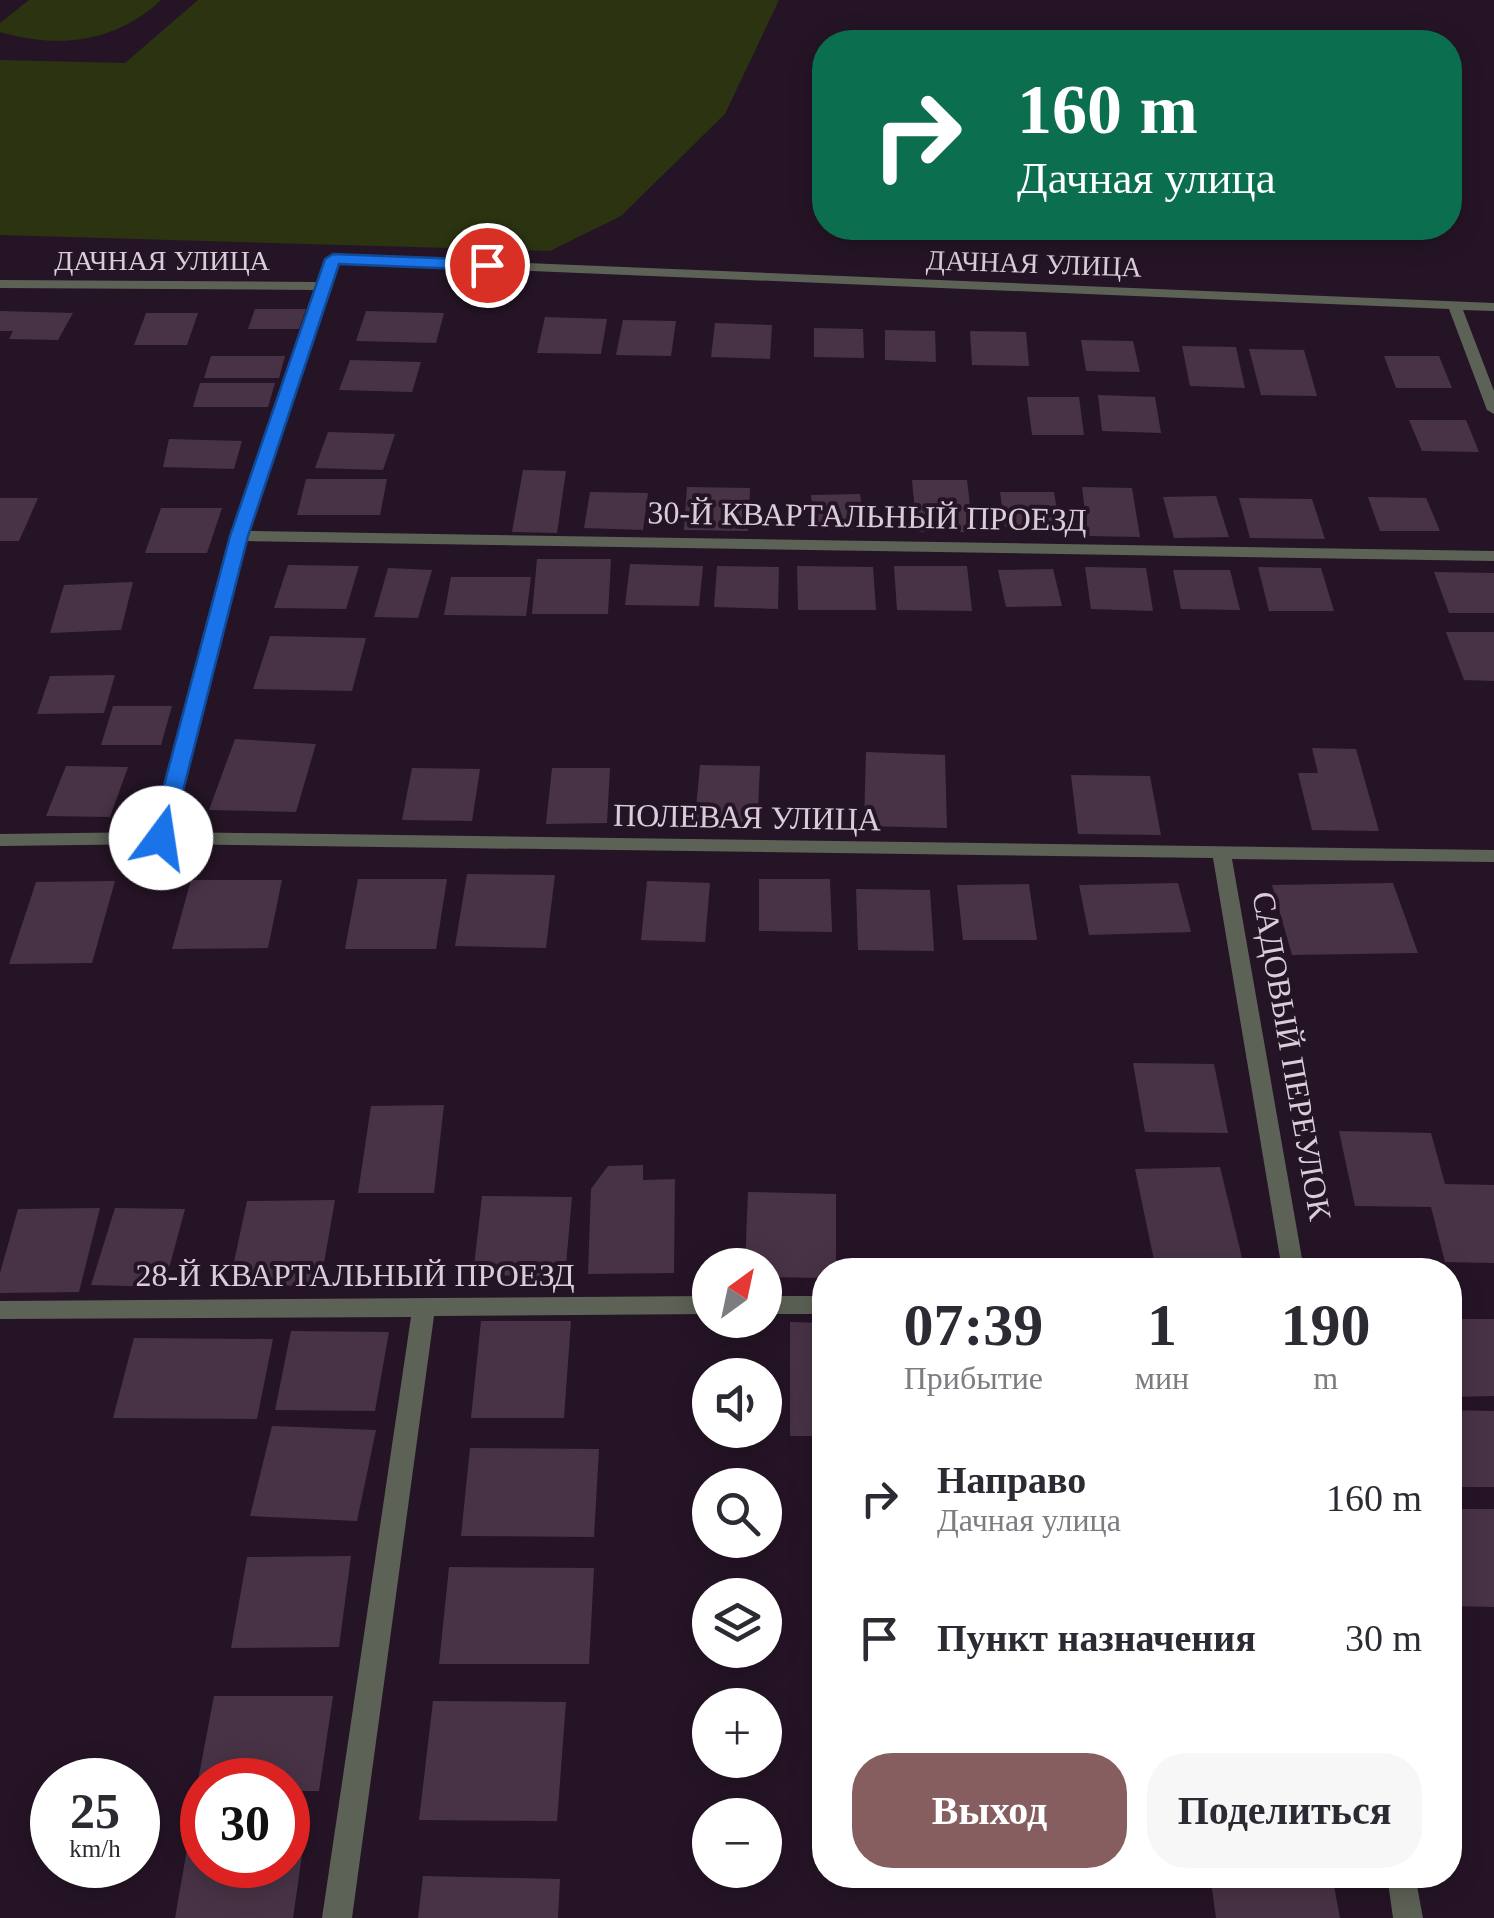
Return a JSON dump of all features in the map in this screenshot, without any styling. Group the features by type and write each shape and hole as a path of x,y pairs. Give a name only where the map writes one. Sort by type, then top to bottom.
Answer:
{"street":[{"name":"ДАЧНАЯ УЛИЦА","path":"0,284 323,286 333,259 1494,307"},
{"path":"161,838 239,536 323,286"},
{"path":"1454,305 1494,410"},
{"name":"30-Й КВАРТАЛЬНЫЙ ПРОЕЗД","path":"239,536 1494,556"},
{"name":"ПОЛЕВАЯ УЛИЦА","path":"0,840 161,838 1494,856"},
{"name":"САДОВЫЙ ПЕРЕУЛОК","path":"1222,854 1291,1258"},
{"name":"28-Й КВАРТАЛЬНЫЙ ПРОЕЗД","path":"0,1310 692,1305"},
{"path":"782,1305 812,1305"},
{"path":"337,1918 424,1306"},
{"path":"1403,1888 1408,1918"}],"green space":[{"path":"29,0 161,0 125,26 85,38 43,40 0,32 0,23"},
{"path":"198,0 779,0 725,114 621,216 550,251 0,235 0,60 125,63"}],"building":[{"path":"255,309 306,309 299,329 248,329"},
{"path":"0,311 73,313 58,340 9,339 13,331 0,331"},
{"path":"366,311 444,313 436,343 356,341"},
{"path":"146,313 198,313 187,345 134,345"},
{"path":"545,317 607,319 601,354 537,353"},
{"path":"623,320 676,321 671,356 616,355"},
{"path":"715,323 772,325 770,359 711,357"},
{"path":"814,328 863,329 864,358 814,357"},
{"path":"885,330 935,331 936,362 885,360"},
{"path":"970,331 1026,332 1029,366 972,365"},
{"path":"1081,340 1133,341 1140,372 1086,371"},
{"path":"1182,346 1236,347 1245,388 1190,386"},
{"path":"1249,349 1304,350 1317,396 1261,395"},
{"path":"211,356 285,356 279,378 204,378"},
{"path":"1384,356 1439,356 1452,388 1396,388"},
{"path":"350,360 421,362 412,392 339,390"},
{"path":"200,383 275,383 268,407 193,407"},
{"path":"1098,395 1155,397 1161,433 1102,431"},
{"path":"1027,397 1079,397 1084,435 1032,435"},
{"path":"1409,420 1466,420 1479,452 1422,451"},
{"path":"328,432 395,434 383,470 315,468"},
{"path":"169,439 242,441 234,469 163,467"},
{"path":"523,470 566,471 557,533 512,532"},
{"path":"306,479 387,479 380,515 297,515"},
{"path":"912,480 967,480 973,532 917,532"},
{"path":"687,487 750,488 748,531 684,530"},
{"path":"1082,487 1132,488 1140,537 1088,536"},
{"path":"590,492 648,493 643,530 584,528"},
{"path":"1000,492 1054,492 1060,528 1005,527"},
{"path":"860,494 865,529 815,530 811,495"},
{"path":"1216,496 1229,537 1174,538 1163,497"},
{"path":"1368,497 1426,498 1440,531 1380,531"},
{"path":"0,498 38,498 19,541 0,541"},
{"path":"1239,498 1312,499 1325,539 1250,538"},
{"path":"161,508 222,508 207,553 145,553"},
{"path":"537,559 611,559 608,614 532,614"},
{"path":"630,564 703,566 699,606 625,605"},
{"path":"288,565 359,566 346,609 274,608"},
{"path":"717,566 779,567 778,609 714,607"},
{"path":"797,566 873,567 876,610 798,610"},
{"path":"894,566 967,566 972,611 897,610"},
{"path":"1085,567 1146,568 1153,611 1091,609"},
{"path":"1258,567 1321,568 1334,611 1269,611"},
{"path":"388,568 432,570 418,618 374,617"},
{"path":"1053,569 1062,606 1006,607 998,570"},
{"path":"1173,570 1230,570 1240,610 1181,609"},
{"path":"1434,572 1494,573 1494,613 1449,613"},
{"path":"451,577 531,577 526,616 444,615"},
{"path":"133,582 121,630 50,633 64,585"},
{"path":"1446,632 1494,632 1494,681 1464,680"},
{"path":"270,636 366,638 352,691 253,689"},
{"path":"115,675 104,713 37,714 50,676"},
{"path":"113,706 172,706 161,745 101,745"},
{"path":"235,739 316,744 296,812 209,810"},
{"path":"1312,748 1356,749 1379,831 1312,830 1298,773 1318,773"},
{"path":"866,752 945,755 947,828 864,826"},
{"path":"700,765 760,766 757,831 694,829"},
{"path":"66,766 128,767 110,817 46,816"},
{"path":"412,768 480,769 472,821 402,820"},
{"path":"552,768 610,768 607,823 546,824"},
{"path":"1071,775 1150,776 1161,835 1078,834"},
{"path":"467,874 555,875 546,948 455,946"},
{"path":"358,879 447,879 436,949 345,949"},
{"path":"759,879 830,879 832,932 759,931"},
{"path":"191,880 282,880 268,948 172,949"},
{"path":"115,881 92,963 9,964 36,882"},
{"path":"647,881 710,883 705,942 641,940"},
{"path":"1178,883 1191,932 1089,935 1079,885"},
{"path":"1393,883 1418,953 1292,955 1272,885"},
{"path":"1029,884 1037,940 963,940 957,885"},
{"path":"856,889 930,890 934,951 858,950"},
{"path":"1133,1063 1214,1064 1228,1133 1145,1132"},
{"path":"444,1105 434,1193 358,1193 371,1106"},
{"path":"1339,1131 1431,1133 1445,1184 1494,1185 1494,1263 1444,1258 1431,1207 1355,1206"},
{"path":"643,1165 643,1180 675,1179 674,1273 588,1274 591,1189 608,1166"},
{"path":"1220,1167 1242,1258 1154,1258 1135,1169"},
{"path":"748,1192 836,1194 836,1258 812,1258 812,1278 782,1277 782,1248 746,1248"},
{"path":"482,1196 572,1197 565,1276 473,1275"},
{"path":"335,1200 320,1286 229,1285 247,1201"},
{"path":"100,1208 79,1292 0,1293 0,1273 18,1209"},
{"path":"115,1208 185,1209 164,1287 91,1285"},
{"path":"1462,1319 1494,1319 1494,1396 1462,1397"},
{"path":"481,1321 571,1321 564,1418 471,1418"},
{"path":"790,1322 812,1323 812,1436 790,1436"},
{"path":"291,1331 389,1332 375,1411 275,1410"},
{"path":"134,1338 273,1339 257,1419 113,1418"},
{"path":"1462,1410 1494,1411 1494,1487 1462,1487"},
{"path":"272,1426 376,1430 357,1521 250,1516"},
{"path":"470,1448 599,1449 594,1537 461,1536"},
{"path":"1462,1509 1494,1509 1494,1607 1462,1606"},
{"path":"351,1556 339,1647 231,1648 247,1557"},
{"path":"449,1567 594,1568 589,1664 439,1664"},
{"path":"214,1696 333,1696 319,1791 310,1791 310,1758 202,1758"},
{"path":"433,1701 566,1702 557,1821 419,1820"},
{"path":"423,1876 560,1879 558,1918 418,1918"},
{"path":"180,1888 297,1888 293,1918 175,1918"},
{"path":"1212,1888 1334,1888 1340,1918 1216,1918"}],"route":[{"path":"161,838 239,536 333,259 487,265"}]}
